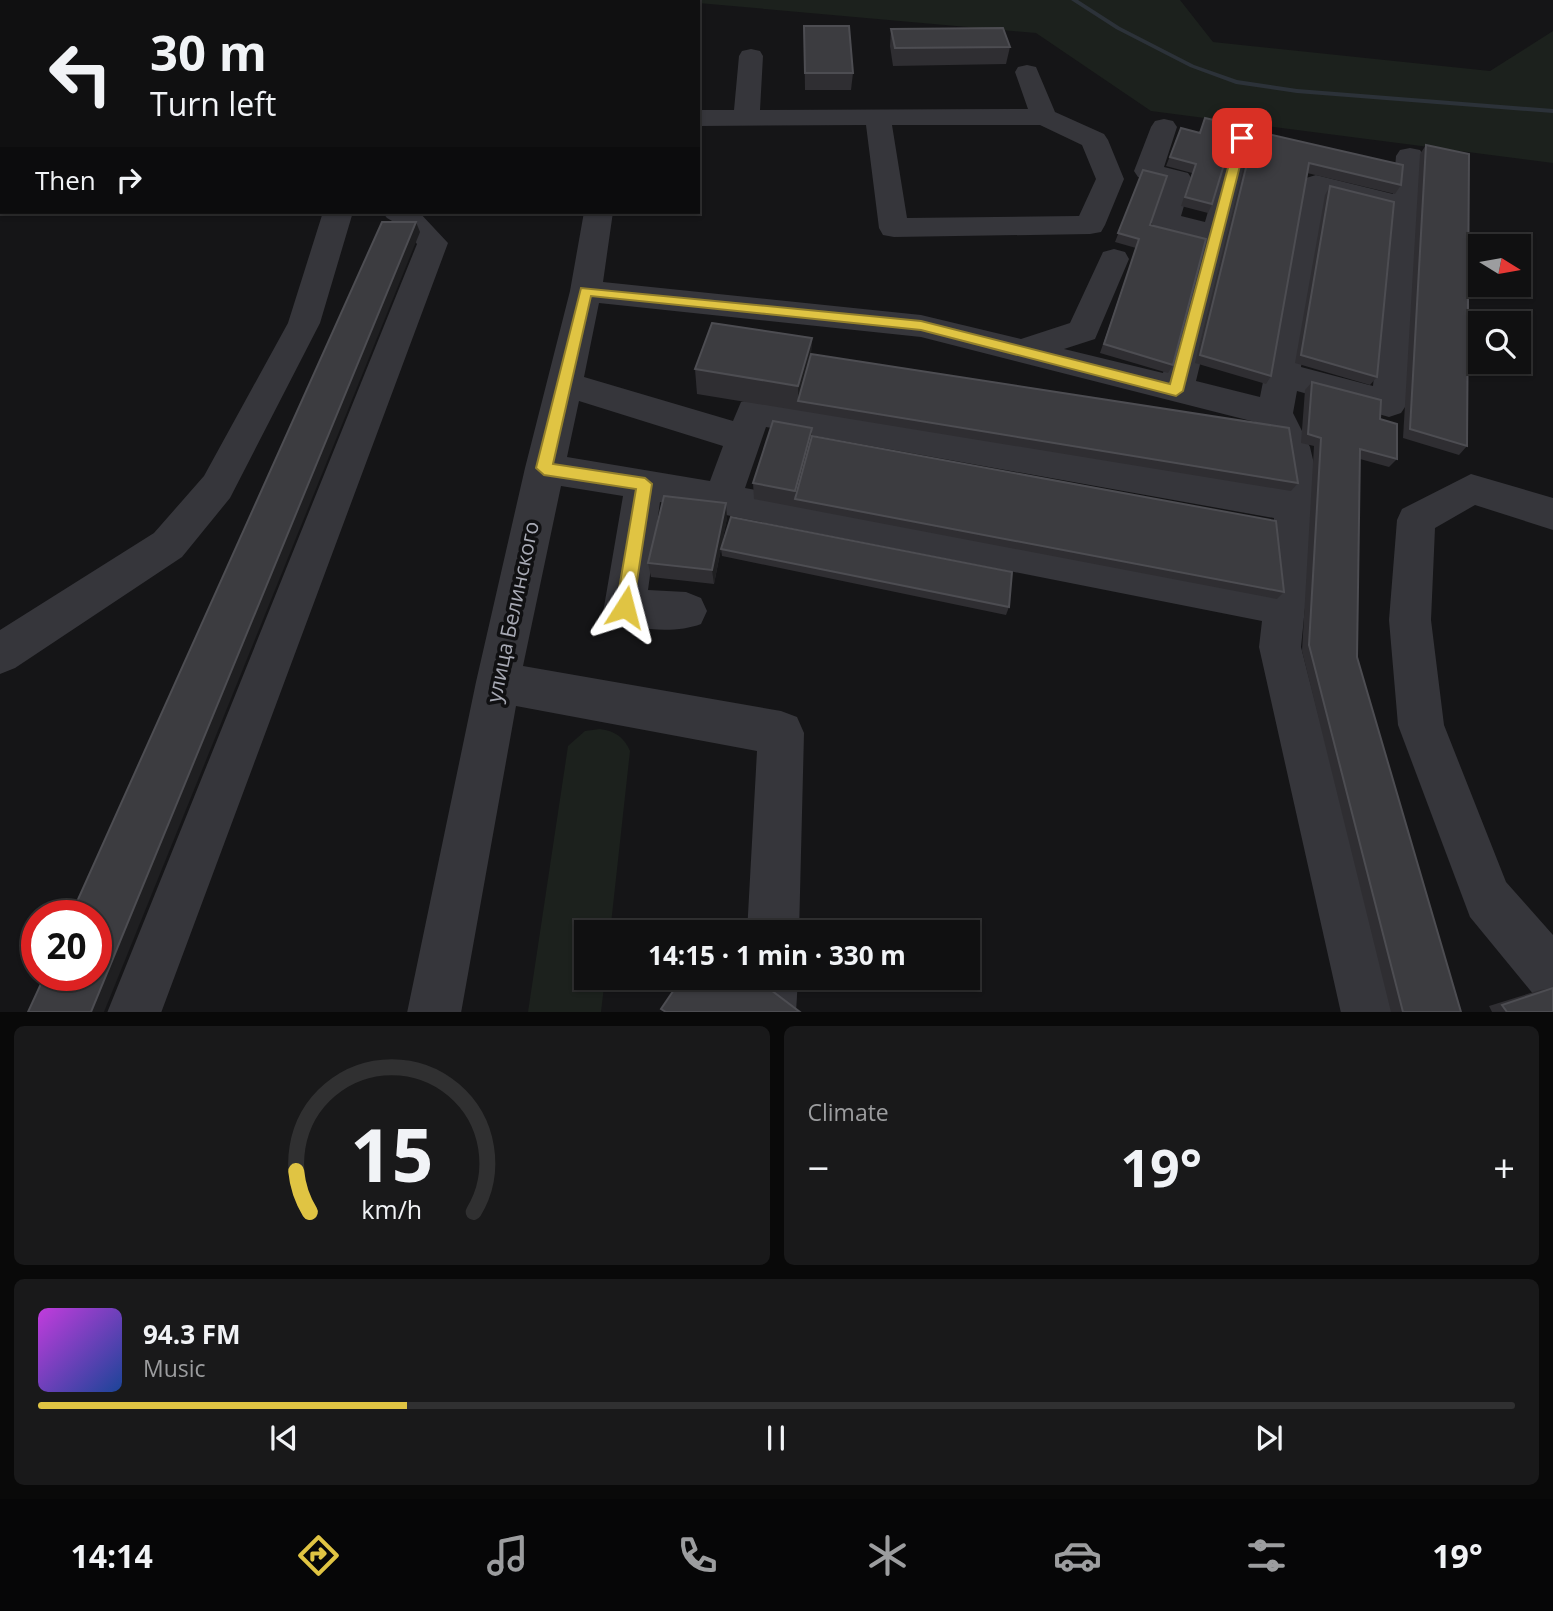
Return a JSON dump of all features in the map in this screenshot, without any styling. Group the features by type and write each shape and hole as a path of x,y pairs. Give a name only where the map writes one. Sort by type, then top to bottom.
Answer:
{"street":[{"path":"746,118 751,56"},
{"path":"1027,72 1044,117"},
{"path":"700,118 1044,117 1094,139 1110,179 1090,225 894,228 878,118"},
{"path":"1164,127 1149,171 1178,179 1165,221 1217,235"},
{"path":"1176,391 1242,138"},
{"path":"1282,374 1389,404 1410,156"},
{"path":"1368,1012 1280,648 1295,506 1301,487 1293,442 1275,414 1315,184 1406,206"},
{"path":"0,654 168,545 217,487 304,323 337,214"},
{"path":"134,1012 433,243 414,221 401,214"},
{"name":"улица Белинского","path":"433,1012 498,682 544,468 586,291 597,214"},
{"path":"1021,352 1083,331 1114,260"},
{"path":"586,291 921,326 1275,414"},
{"path":"564,384 744,438"},
{"path":"722,499 754,411 1295,506"},
{"path":"544,468 645,484 1285,607"},
{"path":"645,484 625,607 686,611"},
{"path":"1553,514 1471,489 1416,520 1410,620 1421,724 1488,899 1553,975"},
{"path":"498,682 781,733 773,920"},
{"path":"769,1012 770,990"}],"shaded area":[{"path":"700,0 1180,0 1213,42 1490,71 1553,31 1553,163 1151,111 1036,33 700,3"},
{"path":"585,731 610,731 625,742 630,751 611,920 574,920 574,990 604,990 601,1012 528,1012 568,746"}],"building":[{"path":"804,26 849,26 853,73 805,73"},
{"path":"1003,28 1010,47 895,48 891,29"},
{"path":"1205,118 1236,125 1212,204 1185,197 1196,164 1170,157 1181,128 1200,133"},
{"path":"1255,131 1403,165 1401,185 1309,163 1271,376 1200,355"},
{"path":"1426,145 1469,154 1467,446 1410,429"},
{"path":"1143,170 1167,176 1150,225 1206,239 1173,365 1104,344 1139,239 1118,233"},
{"path":"1330,186 1394,202 1377,377 1301,355"},
{"path":"382,222 416,222 112,961 112,900 78,900"},
{"path":"712,323 812,338 798,386 695,369"},
{"path":"811,354 1289,428 1298,483 798,401"},
{"path":"1312,382 1381,400 1380,419 1397,424 1397,459 1360,449 1357,657 1461,1012 1403,1012 1309,645 1321,438 1308,434"},
{"path":"773,421 812,428 795,491 753,483"},
{"path":"812,436 1276,521 1284,592 795,499"},
{"path":"664,496 726,503 712,570 648,563"},
{"path":"731,517 1012,572 1009,607 721,549"},
{"path":"1553,988 1553,1012 1507,1012 1502,1005"},
{"path":"674,990 771,990 800,1012 666,1012 661,1009"},
{"path":"38,991 100,991 91,1012 28,1012"}],"waterway":[{"path":"1074,0 1118,28 1192,66 1236,82 1297,91 1553,111"}],"route":[{"path":"625,607 645,484 544,468 586,291 921,326 1176,391 1242,138"}]}
